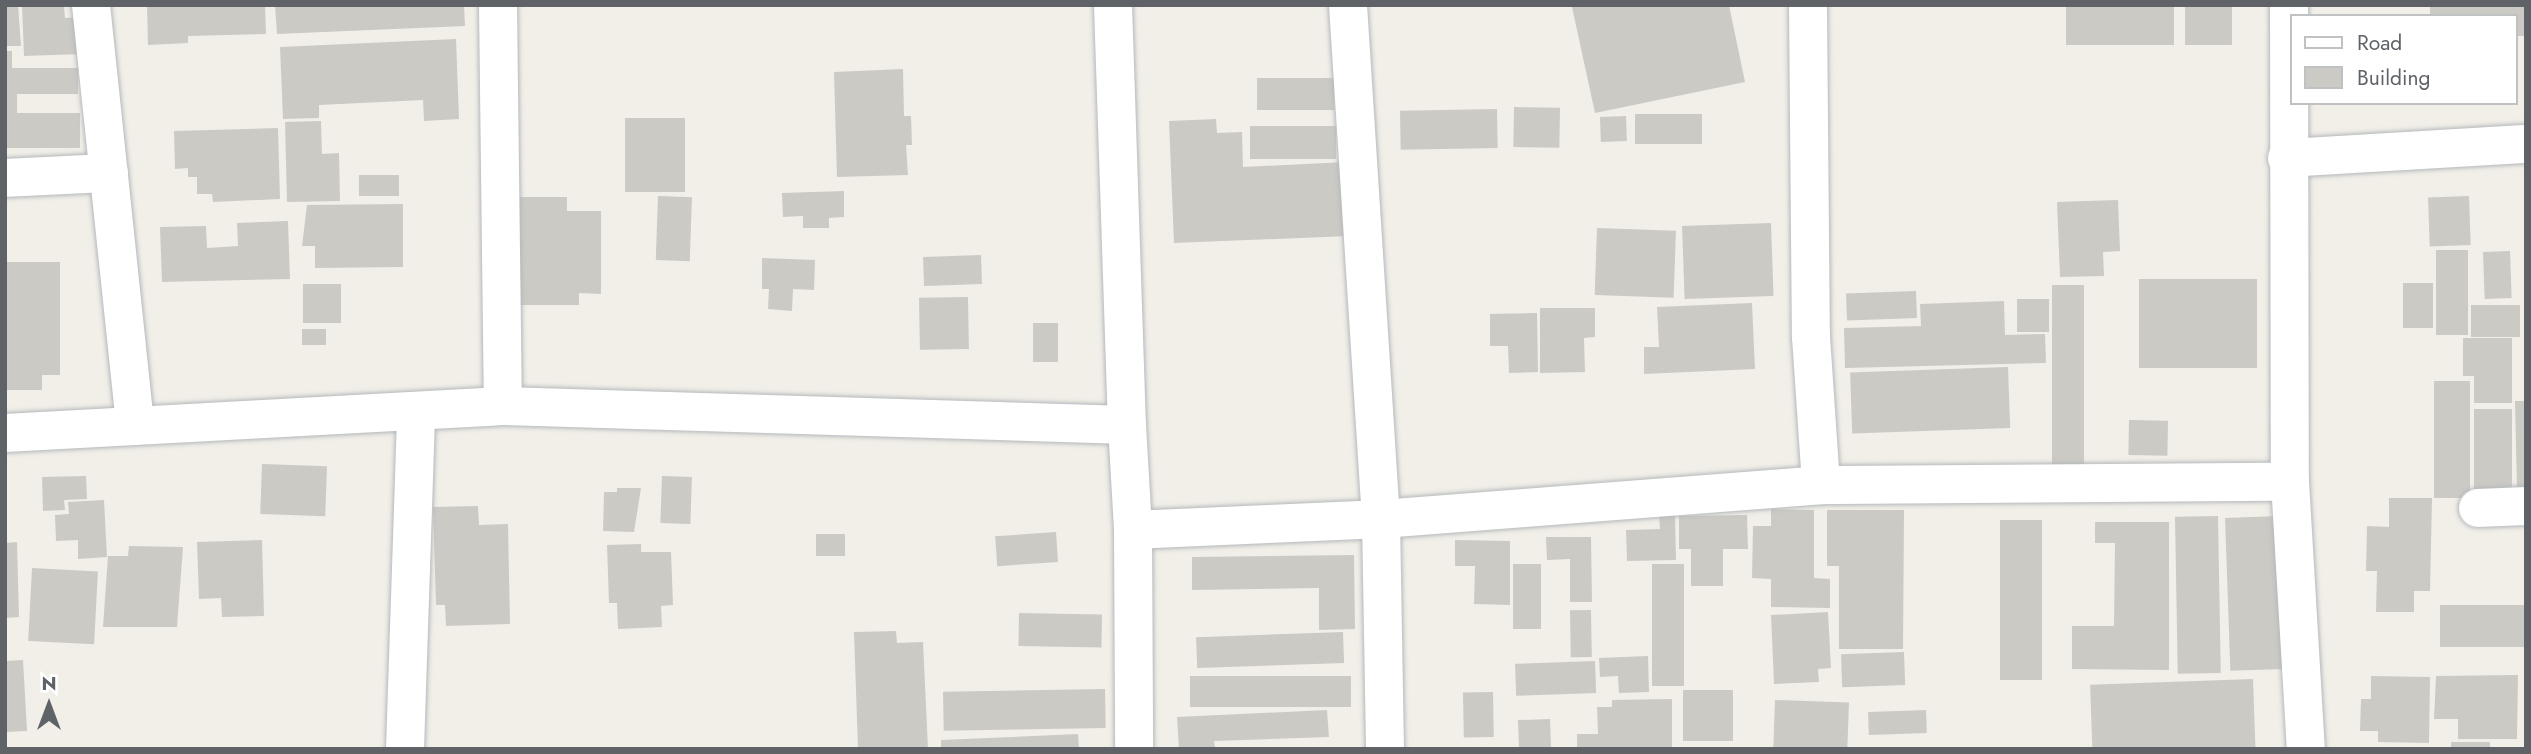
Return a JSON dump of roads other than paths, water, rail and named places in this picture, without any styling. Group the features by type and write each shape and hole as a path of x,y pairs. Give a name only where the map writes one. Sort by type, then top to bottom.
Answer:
{"street":[{"path":"91,5 135,423"},
{"path":"498,5 503,405"},
{"path":"1113,5 1133,530 1134,749"},
{"path":"1349,5 1381,519 1385,749"},
{"path":"1808,5 1811,337 1821,485"},
{"path":"2289,5 2287,158 2290,482 2306,749"},
{"path":"2287,158 2526,144"},
{"path":"5,178 109,173"},
{"path":"5,433 135,423 503,405 1127,425"},
{"path":"405,749 416,411"},
{"path":"1133,530 1381,519 1821,485 2290,482"},
{"path":"2477,508 2526,506"}]}
